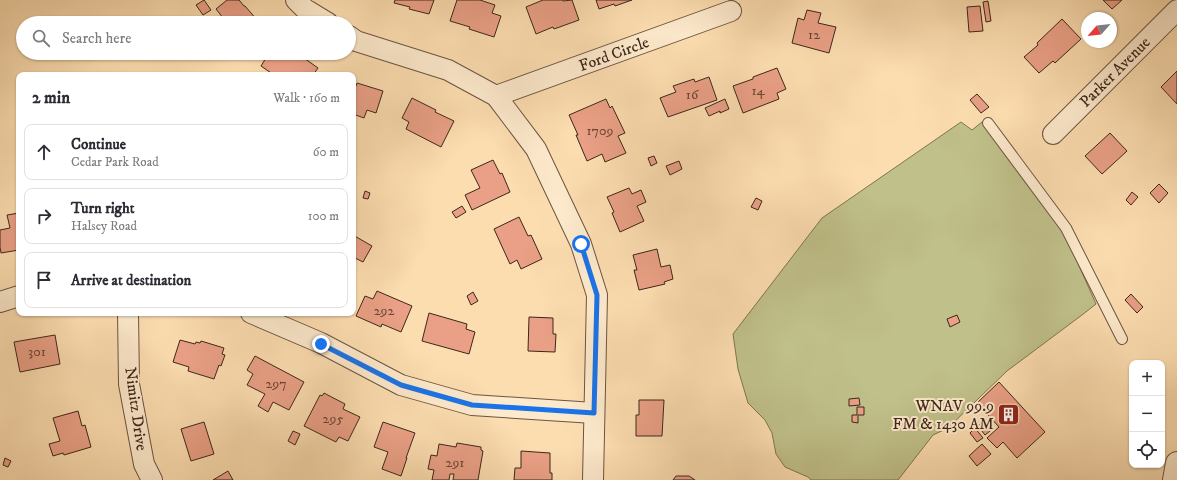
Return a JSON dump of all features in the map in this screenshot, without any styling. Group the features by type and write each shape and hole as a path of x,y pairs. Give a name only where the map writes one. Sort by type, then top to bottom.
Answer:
{"street":[{"path":"296,0 305,9 316,16"},
{"name":"Parker Avenue","path":"1053,134 1177,10"},
{"name":"Ford Circle","path":"496,96 731,11"},
{"path":"356,41 448,70 496,96 536,149 581,244 597,295 593,480"},
{"path":"0,302 16,297"},
{"name":"Nimitz Drive","path":"128,316 129,384 144,464 152,480"},
{"path":"258,316 321,344 401,385 472,405 594,413"},
{"path":"1174,480 1177,463"}],"lane":[{"path":"988,123 1066,228 1122,339"}],"green space":[{"path":"961,122 972,130 982,122 1064,232 1096,304 1007,371 948,428 933,435 898,480 811,480 808,477 785,467 776,454 772,433 765,420 748,403 738,369 733,334 822,218"}],"building":[{"path":"204,0 211,10 203,15 196,5"},
{"path":"227,0 239,0 254,16 222,16 216,9"},
{"path":"395,0 434,0 429,14 409,9 410,7 394,3"},
{"path":"457,0 480,0 495,5 492,13 501,16 494,37 450,21"},
{"path":"543,0 572,0 579,20 554,29 553,27 536,34 526,7"},
{"path":"596,0 632,0 615,6 614,4 599,9"},
{"path":"1103,0 1122,0 1112,9"},
{"path":"988,1 991,21 986,22 983,2"},
{"path":"980,6 983,31 969,32 967,7"},
{"path":"807,10 821,13 818,23 836,27 829,53 792,43 798,18 804,20"},
{"path":"1062,19 1081,39 1055,63 1053,61 1039,73 1024,57 1038,45 1037,43"},
{"path":"265,60 307,60 318,68 315,72 270,72 261,66"},
{"path":"777,68 786,89 777,93 779,99 743,113 733,86"},
{"path":"1177,71 1177,104 1161,87"},
{"path":"709,77 717,100 668,117 660,98 676,92 673,86 694,79 695,82"},
{"path":"357,83 383,91 376,113 367,110 364,118 356,115"},
{"path":"977,94 989,107 981,113 970,100"},
{"path":"412,98 436,110 435,112 454,121 441,147 406,129 409,122 402,118"},
{"path":"606,99 610,108 612,106 625,133 618,136 626,153 605,162 602,154 587,161 569,115"},
{"path":"725,99 729,109 709,116 705,108"},
{"path":"1110,133 1127,151 1102,174 1085,156"},
{"path":"654,156 657,163 651,166 648,158"},
{"path":"493,160 500,174 502,173 510,192 472,210 465,195 480,188 471,170"},
{"path":"679,161 682,169 670,175 666,166"},
{"path":"1159,184 1168,193 1159,203 1150,193"},
{"path":"629,188 632,194 641,190 646,202 637,206 644,221 620,232 612,213 614,212 607,197"},
{"path":"365,191 370,193 368,199 363,198"},
{"path":"1132,192 1138,197 1131,205 1126,200"},
{"path":"756,198 762,201 758,210 751,207"},
{"path":"462,206 466,212 456,218 452,212"},
{"path":"16,214 16,250 1,253 0,230 10,228 7,215"},
{"path":"519,217 528,236 531,235 542,259 521,269 517,260 510,264 494,229"},
{"path":"356,237 372,246 363,262 356,258"},
{"path":"657,249 661,267 670,265 673,279 664,282 665,284 639,290 634,270 637,270 633,255"},
{"path":"377,291 412,306 401,332 382,324 381,327 356,316 365,296 373,299"},
{"path":"473,292 478,301 471,305 467,296"},
{"path":"1131,294 1143,307 1137,313 1125,300"},
{"path":"429,313 467,324 466,329 475,332 469,354 422,341"},
{"path":"957,315 960,322 950,327 947,319"},
{"path":"529,317 553,318 553,334 556,334 555,352 528,351"},
{"path":"55,335 60,364 20,372 14,342"},
{"path":"180,340 195,344 196,342 200,343 201,341 224,348 222,354 225,355 221,366 219,365 214,379 188,371 189,367 173,362"},
{"path":"255,356 304,382 289,410 273,402 268,412 258,406 265,394 247,385 253,374 247,370"},
{"name":"WNAV 99.9 FM & 1430 AM","path":"999,382 1045,432 1017,458 1003,442 997,448 987,438 999,427 977,403"},
{"path":"324,393 345,404 343,409 360,417 348,441 339,437 336,442 304,426 320,395 322,396"},
{"path":"859,398 860,405 849,406 849,399"},
{"path":"639,400 664,400 662,436 636,436 636,415 639,415"},
{"path":"857,407 864,407 864,415 858,415 858,423 852,422 852,415 857,415"},
{"path":"78,411 82,426 85,425 91,447 64,455 63,453 53,456 49,444 60,441 53,418"},
{"path":"204,422 214,454 191,461 181,429"},
{"path":"383,422 415,433 401,476 382,469 388,452 374,447"},
{"path":"983,422 990,431 985,435 978,426"},
{"path":"975,428 983,438 977,442 970,433"},
{"path":"293,431 300,434 295,445 288,441"},
{"path":"457,443 481,447 481,450 483,451 478,480 453,480 454,474 450,474 449,480 432,480 434,470 428,469 431,455 437,456 439,444 456,447"},
{"path":"982,444 991,454 977,466 969,456"},
{"path":"521,451 550,453 550,473 552,473 552,480 514,480 515,468 521,468"},
{"path":"5,458 11,461 8,467 3,465"},
{"path":"228,471 233,480 213,480"},
{"path":"676,476 689,476 695,480 673,480"}],"place":[{"name":"WNAV 99.9 FM & 1430 AM","path":"1009,415"}],"route":[{"path":"321,344 401,385 472,405 594,413 597,295 581,244"}]}
